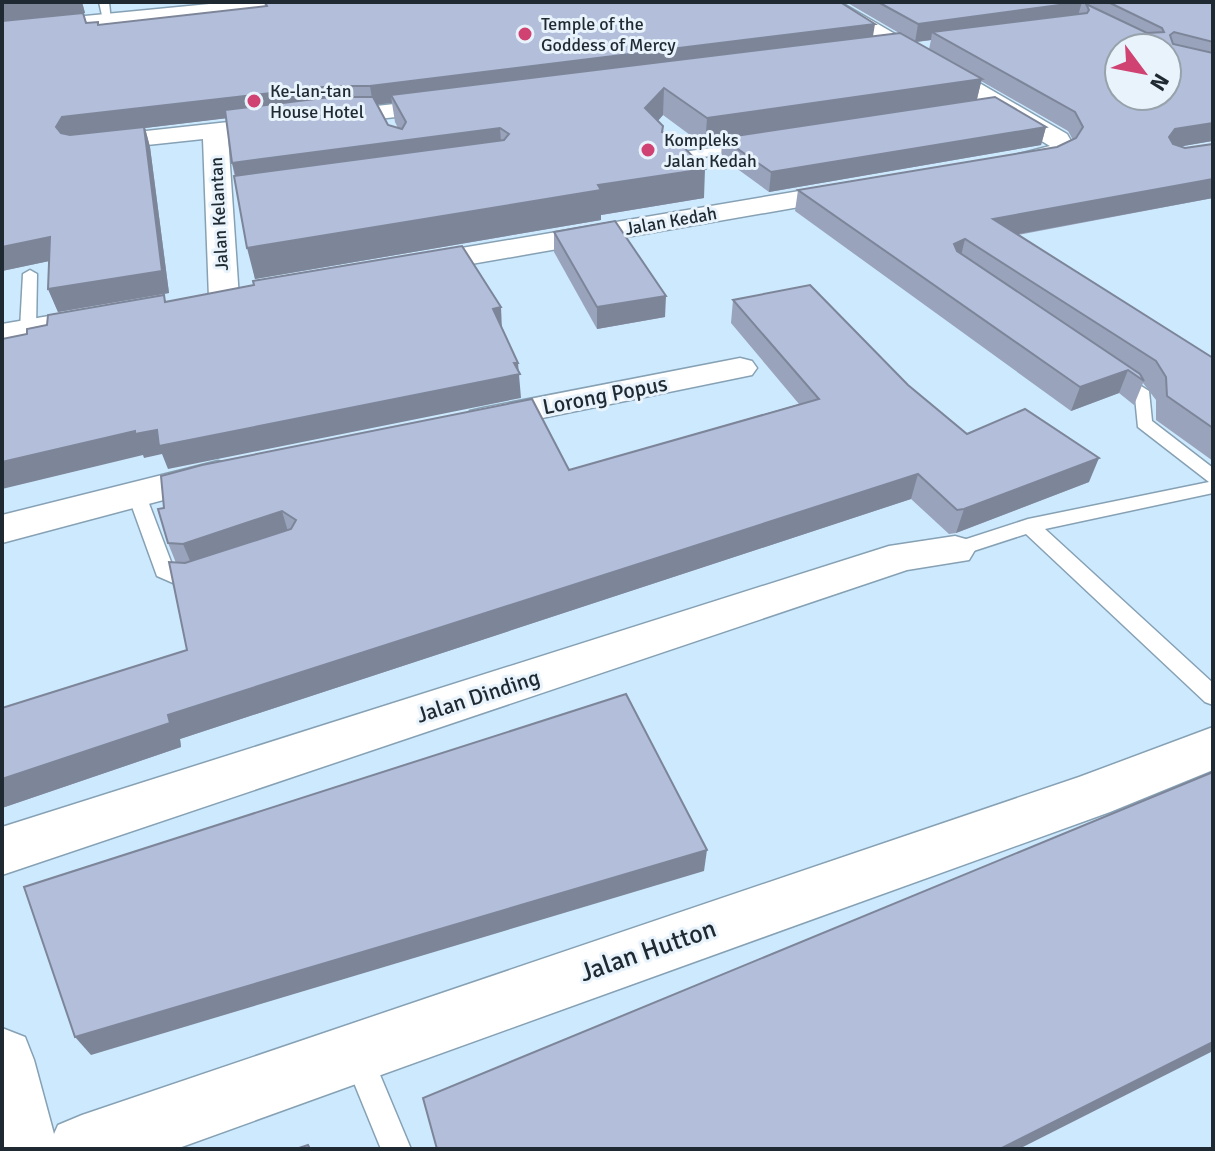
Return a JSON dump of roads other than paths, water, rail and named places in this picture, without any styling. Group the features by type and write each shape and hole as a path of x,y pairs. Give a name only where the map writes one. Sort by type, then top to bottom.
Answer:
{"street":[{"path":"2,30 106,11 294,2"},
{"path":"827,2 907,47 996,109 1058,139 1062,146 1060,151 1050,156 987,167"},
{"path":"869,52 907,47"},
{"name":"Jalan Kelantan","path":"78,145 336,115 385,120 473,102"},
{"name":"Jalan Kelantan","path":"215,129 227,201 224,298"},
{"name":"Jalan Kedah","path":"381,271 878,186"},
{"path":"194,303 255,292"},
{"path":"15,332 119,315"},
{"name":"Lorong Popus","path":"443,427 740,368"},
{"path":"2,529 255,465"},
{"name":"Jalan Dinding","path":"2,851 904,556 955,550"},
{"name":"Jalan Hutton","path":"82,1149 1091,796 1213,748"},
{"path":"2,1060 24,1149"}],"lane":[{"path":"669,158 760,144"},
{"path":"15,332 30,274"},
{"path":"1099,364 1143,395 1143,418 1149,428 1213,477"},
{"path":"955,550 1028,525 1126,502 1213,487"},
{"path":"136,493 164,571 171,577 194,578 221,568"},
{"path":"1028,525 1213,696"},
{"path":"356,1053 396,1149"}],"place":[{"name":"Temple of the Goddess of Mercy","path":"525,34"},
{"name":"Ke-lan-tan House Hotel","path":"254,101"},
{"name":"Kompleks Jalan Kedah","path":"648,150"}]}
